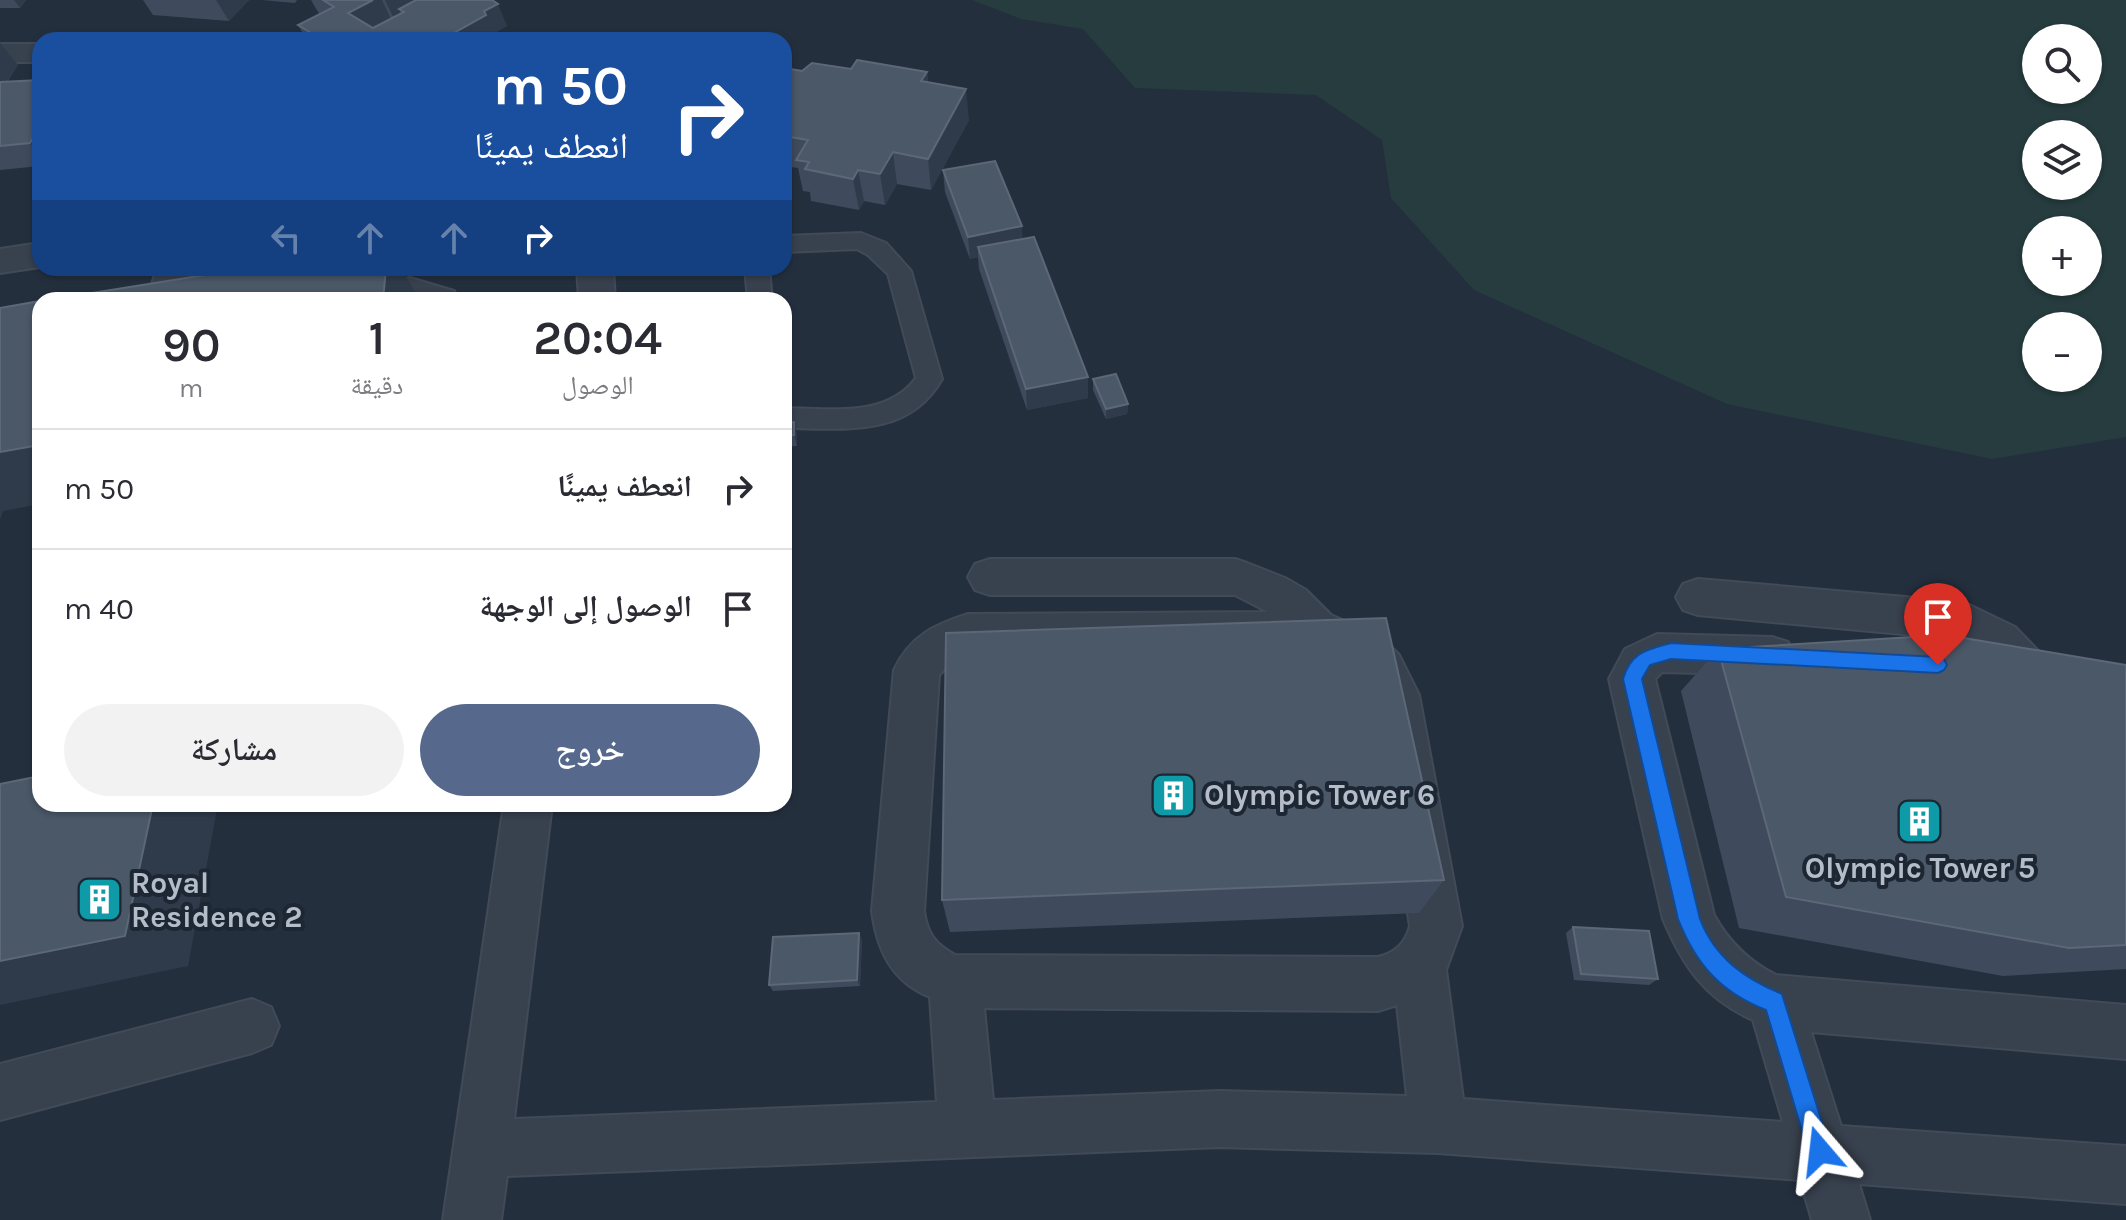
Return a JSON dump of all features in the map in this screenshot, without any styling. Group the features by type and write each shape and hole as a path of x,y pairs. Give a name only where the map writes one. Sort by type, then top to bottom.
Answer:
{"street":[{"path":"0,53 32,53"},
{"path":"0,261 32,256"},
{"path":"990,577 1235,577 1254,582 1291,602 1317,630"},
{"path":"1698,597 1963,621 2046,670 1965,666"},
{"path":"1317,630 1344,637 1368,651 1387,671 1396,695 1436,926 1431,947 1419,966 1401,978 1378,984 955,981 932,973 912,956 900,934 898,911 917,670 928,653 946,639 968,633 1317,630"},
{"path":"1810,658 1657,653 1644,658 1636,667 1632,679 1685,904 1697,940 1711,962 1752,993 1775,1002 2126,1032"},
{"path":"472,1220 527,812"},
{"path":"1419,966 1438,1125"},
{"path":"955,981 967,1128"},
{"path":"1775,1002 1841,1220"},
{"path":"0,1092 252,1026"},
{"path":"482,1149 1220,1119 1438,1125 2126,1175"}],"lane":[{"path":"792,244 861,241 890,259 899,271 929,379 921,393 908,405 889,413 792,418"}],"green space":[{"path":"972,0 2126,0 2126,437 1992,459 1727,404 1474,290 1391,198 1382,140 1316,95 1135,88 1083,29 1021,19"}],"building":[{"path":"323,0 373,0 348,13 373,28 404,12 399,9 416,0 492,0 498,4 484,11 486,15 455,32 310,32 298,25 334,7"},
{"path":"857,60 927,72 921,81 966,89 928,159 893,152 880,174 858,170 853,179 805,169 809,162 796,160 808,140 792,137 792,69 802,71 812,63 851,69"},
{"path":"32,80 30,143 0,146 0,82"},
{"path":"995,161 1022,226 968,237 943,170"},
{"path":"1034,237 1088,377 1026,389 978,247"},
{"path":"199,276 385,276 384,292 98,292"},
{"path":"32,302 32,446 0,452 0,308"},
{"path":"1116,374 1128,404 1106,409 1093,379"},
{"name":"Olympic Tower 6","path":"1386,618 1444,880 942,900 946,633"},
{"name":"Olympic Tower 5","path":"1946,635 2126,665 2126,945 2069,948 1786,897 1718,649"},
{"path":"32,778 32,812 151,812 125,936 0,961 0,784"},
{"path":"1573,927 1649,931 1658,979 1581,974"},
{"path":"859,933 857,980 769,985 773,937"}],"place":[{"name":"Olympic Tower 6","path":"1173,795"},
{"name":"Olympic Tower 5","path":"1920,822"},
{"name":"Royal Residence 2","path":"100,900"}],"route":[{"path":"1820,1151 1775,1002 1752,993 1730,979 1711,962 1697,940 1689,919 1632,679 1636,667 1644,658 1671,651 1938,665"}]}
